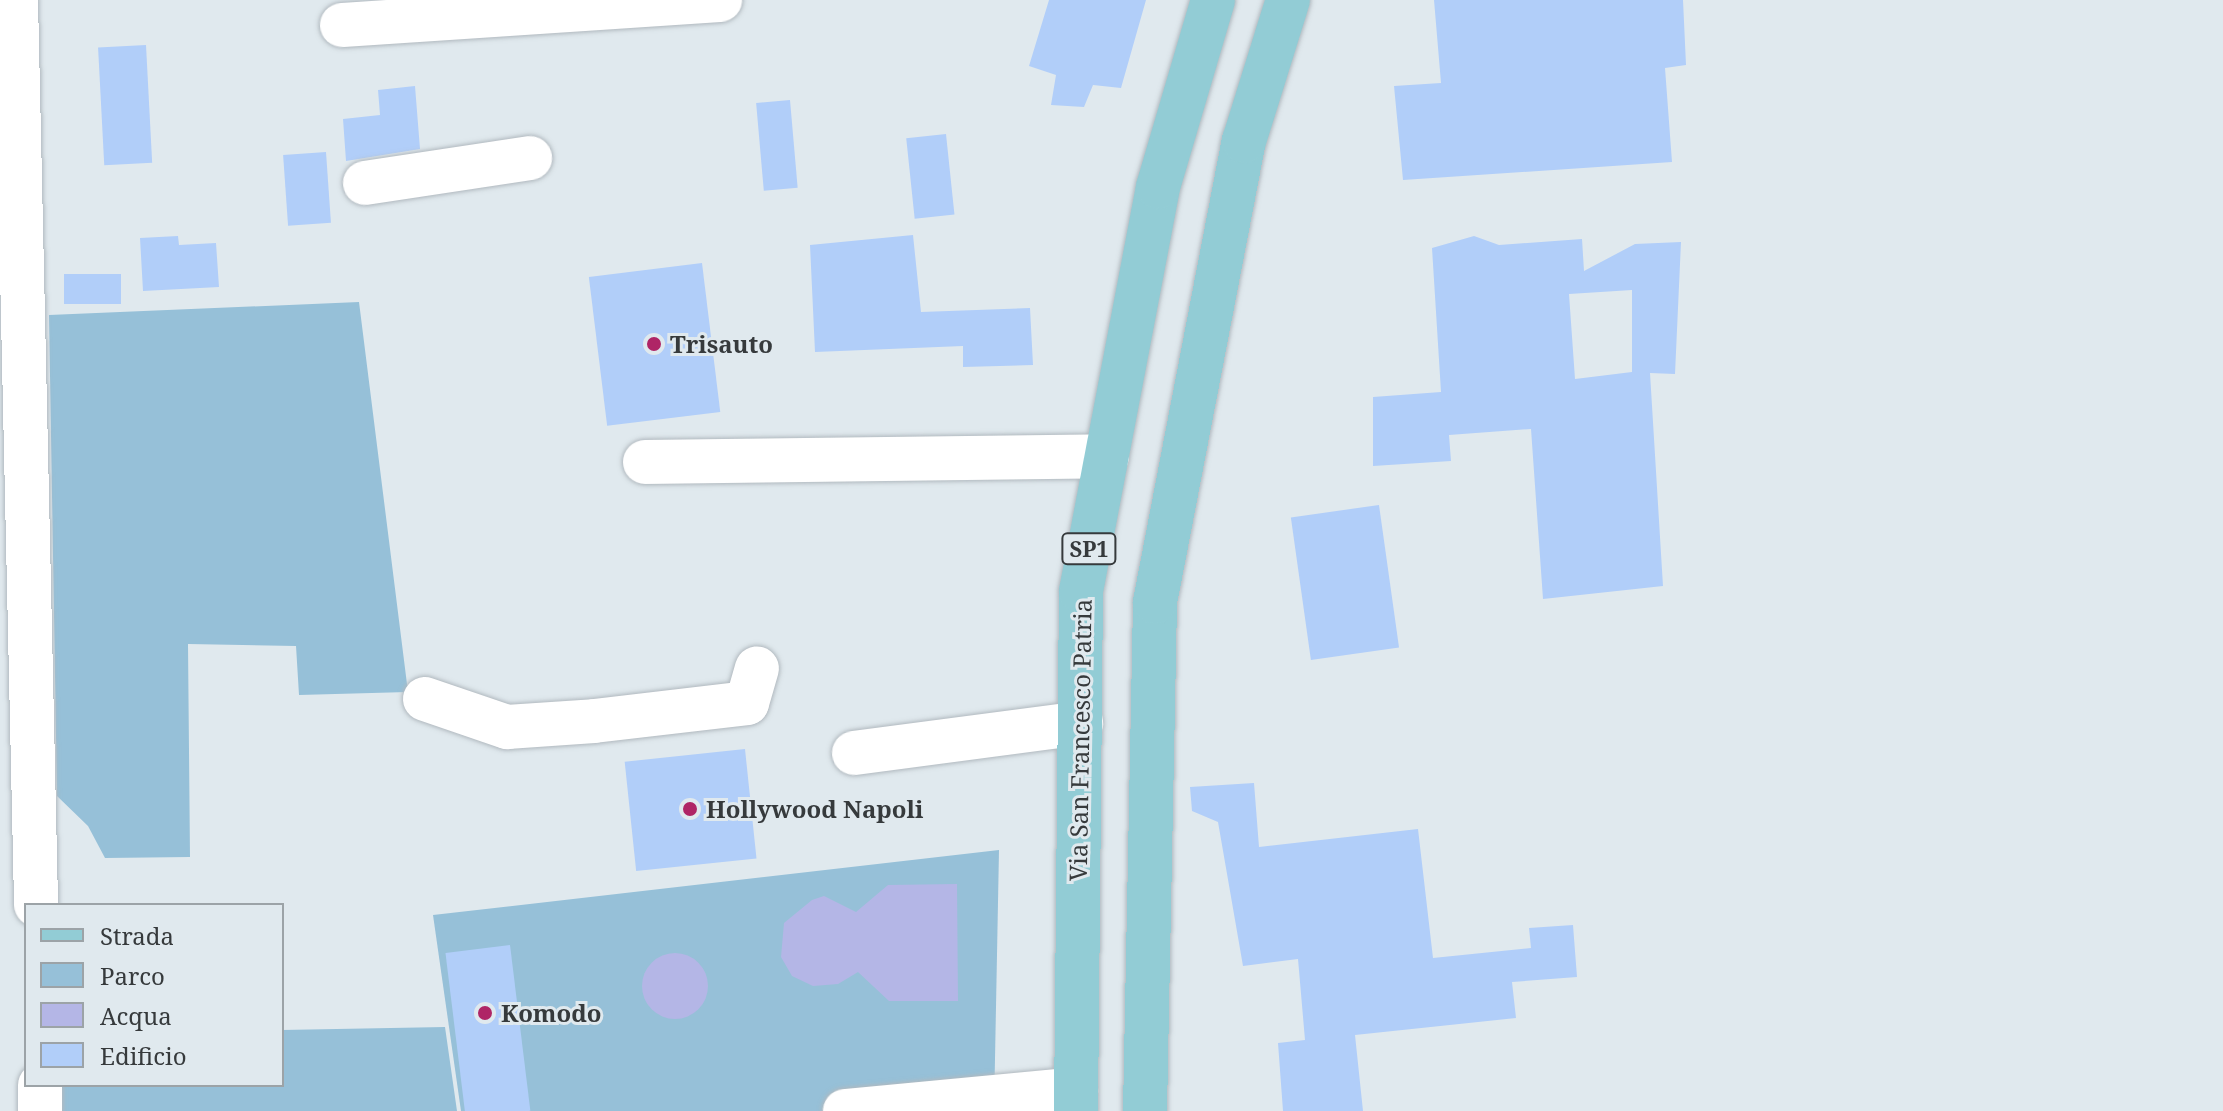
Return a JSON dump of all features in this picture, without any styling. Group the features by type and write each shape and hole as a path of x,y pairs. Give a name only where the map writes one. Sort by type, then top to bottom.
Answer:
{"main road":[{"name":"Via San Francesco Patria","path":"1076,1100 1081,591 1158,187 1213,0"},
{"path":"1145,1111 1155,602 1244,141 1288,0"}],"street":[{"path":"16,0 36,903"},
{"path":"342,25 720,0"},
{"path":"365,183 530,158"},
{"path":"645,462 1107,456"},
{"path":"425,699 507,727 594,721 747,703 757,668"},
{"path":"854,753 1081,723"},
{"path":"40,1087 40,1111"},
{"path":"845,1111 1076,1100"}],"green space":[{"path":"359,302 408,692 299,695 296,646 188,644 190,857 105,858 88,826 57,796 49,315"},
{"path":"999,850 994,1111 461,1111 433,915"},
{"path":"445,1027 457,1111 61,1111 60,1087 284,1087 284,1030"}],"water":[{"path":"957,884 958,1001 889,1001 858,972 838,984 813,986 792,976 781,957 784,923 812,900 824,896 856,912 888,885"},
{"path":"675,953 688,956 698,963 705,973 708,986 705,999 698,1009 688,1016 675,1019 662,1016 652,1009 645,999 642,986 645,973 652,963 662,956"}],"building":[{"path":"1049,0 1146,0 1121,88 1093,85 1084,107 1051,105 1056,75 1029,66"},
{"path":"1434,0 1683,0 1686,65 1665,68 1672,162 1403,180 1394,86 1441,83"},
{"path":"146,45 152,163 104,165 98,48"},
{"path":"415,86 420,149 346,161 343,119 380,115 378,90"},
{"path":"790,100 798,188 764,191 756,103"},
{"path":"946,134 954,215 915,219 906,138"},
{"path":"326,152 331,223 288,226 283,155"},
{"path":"913,235 921,312 1030,308 1033,365 963,367 963,346 815,352 810,245"},
{"path":"178,236 179,245 216,243 219,287 143,291 140,238"},
{"path":"1474,236 1499,245 1582,239 1584,271 1635,244 1681,242 1675,374 1650,373 1663,586 1543,599 1531,429 1449,435 1451,461 1373,466 1373,397 1441,392 1432,248","holes":["1632,290 1632,372 1575,379 1569,294"]},
{"name":"Trisauto","path":"702,263 720,412 607,426 589,277"},
{"path":"64,274 121,274 121,304 64,304"},
{"path":"1379,505 1399,648 1311,660 1291,517"},
{"name":"Hollywood Napoli","path":"745,749 756,858 636,871 625,762"},
{"path":"1254,783 1259,847 1418,829 1433,958 1531,948 1529,928 1573,925 1577,977 1512,982 1516,1018 1355,1035 1363,1111 1283,1111 1278,1043 1305,1040 1298,959 1243,966 1218,822 1192,811 1190,787"},
{"name":"Komodo","path":"510,945 530,1111 465,1111 445,953"}],"place":[{"name":"Trisauto","path":"654,344"},
{"name":"Hollywood Napoli","path":"690,809"},
{"name":"Komodo","path":"485,1013"}]}
